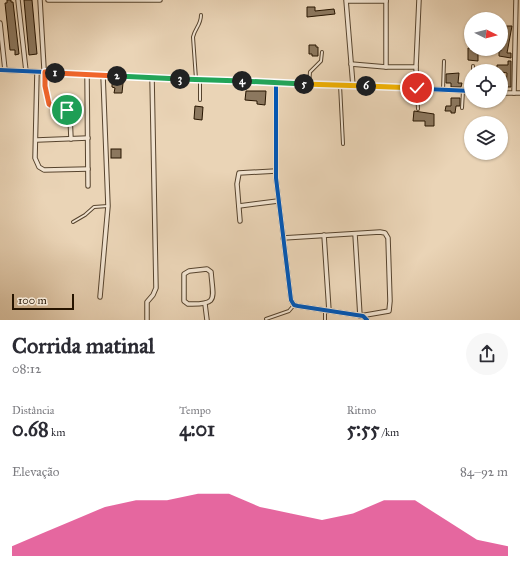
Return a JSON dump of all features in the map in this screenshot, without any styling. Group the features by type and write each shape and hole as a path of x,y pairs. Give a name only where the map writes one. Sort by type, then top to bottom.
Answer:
{"street":[{"path":"18,0 26,71"},
{"path":"40,0 45,86 49,104 54,107 67,110 70,116 71,139"},
{"path":"48,0 160,0"},
{"path":"353,86 346,0 386,0 386,67"},
{"path":"417,88 416,67 419,0"},
{"path":"514,93 516,0 520,0"},
{"path":"0,23 5,70"},
{"path":"351,64 386,67 416,67"},
{"path":"0,70 463,91"},
{"path":"37,72 37,140 35,158 39,167 44,170 88,169"},
{"path":"87,74 88,186"},
{"path":"100,297 108,206 103,75"},
{"path":"147,320 147,302 153,295 156,288 152,77"},
{"path":"276,83 276,171 278,201 291,300 294,305 365,317 367,320"},
{"path":"508,93 520,94"},
{"path":"37,140 88,138"},
{"path":"240,221 237,184 239,173 276,171"},
{"path":"239,206 278,201"},
{"path":"283,238 380,232 385,234 388,238 390,308 386,312 360,316"},
{"path":"355,234 360,316"},
{"path":"324,235 327,311"},
{"path":"207,269 211,272 213,297 205,304 188,304 184,301 184,274 189,271 207,269"},
{"path":"205,304 207,320"}],"lane":[{"path":"200,100 193,37 200,23 201,15"},
{"path":"309,84 310,72 321,61 322,52"},
{"path":"443,90 444,61"},
{"path":"340,85 343,144"},
{"path":"417,88 418,109"},
{"path":"462,108 463,91"},
{"path":"73,222 85,215 94,207 108,206"},
{"path":"266,319 289,311 294,305"},
{"path":"325,320 327,311"}],"building":[{"path":"7,0 11,0 11,2 13,2 19,54 15,55 15,50 10,50 5,3 7,3"},
{"path":"24,0 32,0 37,54 29,55"},
{"path":"307,7 315,7 315,11 334,9 335,14 307,17"},
{"path":"508,26 512,26 508,48"},
{"path":"309,45 316,45 316,47 318,47 318,56 312,56 312,54 309,54"},
{"path":"508,53 511,53 511,58 499,56 508,56"},
{"path":"468,56 478,56 478,61 468,60"},
{"path":"508,61 511,61 511,87 508,87"},
{"path":"459,73 458,83 462,83 461,87 451,87 451,83 446,83 446,74"},
{"path":"112,82 123,83 122,93 114,93 115,88 112,87"},
{"path":"246,91 266,91 265,105 257,104 257,101 245,100"},
{"path":"451,98 460,98 460,106 456,106 455,113 445,111 446,106 451,106"},
{"path":"195,106 203,107 202,120 194,119"},
{"path":"414,111 434,114 434,126 425,126 425,121 413,121"},
{"path":"111,149 121,149 121,158 111,158"}],"cycle path":[{"path":"0,70 464,91"},
{"path":"276,83 276,178 291,300 294,305 363,316 367,320"}],"route":[{"path":"67,110 54,107 49,104 45,86 45,72 417,88"}]}
